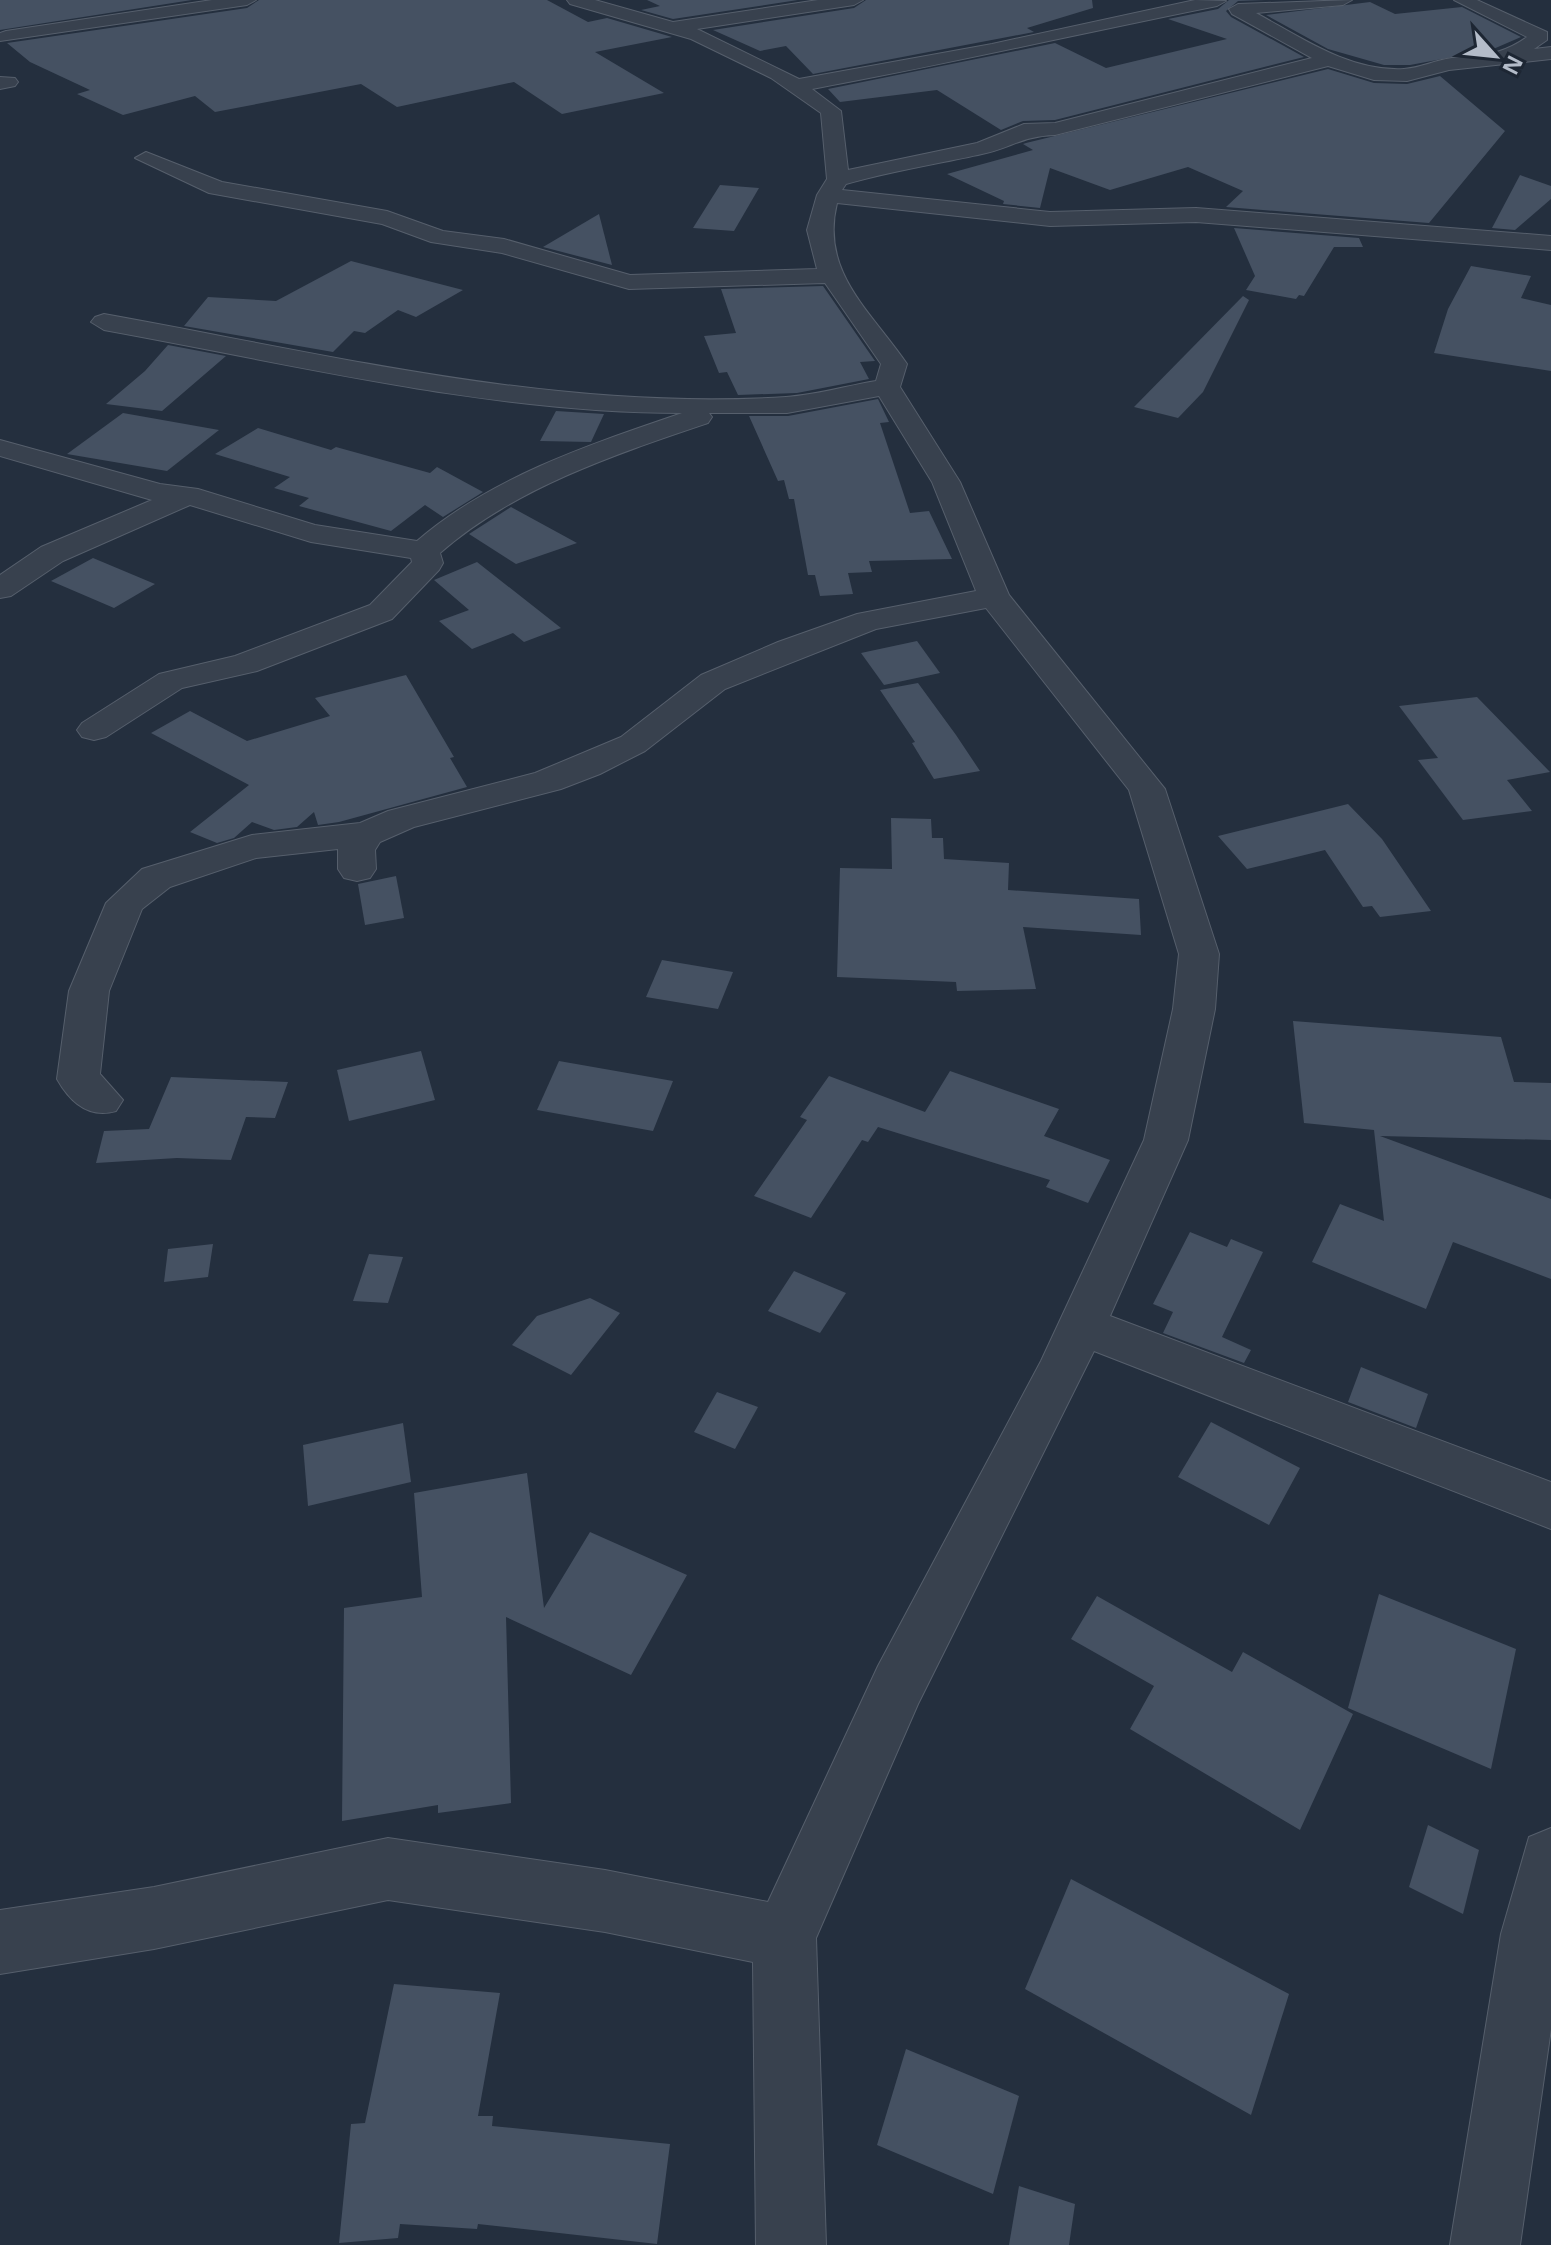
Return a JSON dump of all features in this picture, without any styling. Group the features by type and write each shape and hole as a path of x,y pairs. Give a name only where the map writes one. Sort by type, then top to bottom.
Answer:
{"street":[{"path":"6,37 247,0"},
{"path":"576,0 671,26 738,54 795,86 831,111 833,187 819,230 823,258 832,276 894,364 887,387 946,482 994,597 1147,789 1186,922 1199,954 1194,1009 1166,1140 1082,1326 898,1685 784,1937 791,2245"},
{"path":"671,26 854,0"},
{"path":"795,86 993,50 1217,0 1329,60 1374,74 1407,75 1448,64 1551,53"},
{"path":"1238,10 1343,0"},
{"path":"1463,0 1540,36 1512,56"},
{"path":"1512,56 1538,73"},
{"path":"833,187 889,165 982,148 1024,130 1055,129 1329,60"},
{"path":"146,158 217,188 387,218 439,237 504,246 629,282 832,276"},
{"path":"833,187 1050,219 1196,215 1551,243"},
{"path":"104,322 495,391 573,401 787,405 887,387"},
{"path":"424,551 464,516 550,474 624,442 732,405"},
{"path":"0,448 96,472 157,492 188,495 311,533 424,551"},
{"path":"0,589 52,554 188,495"},
{"path":"94,730 171,681 245,664 381,612 428,563 424,551"},
{"path":"101,1100 78,1079 89,991 125,903 156,878 252,847 362,852 401,819 548,781 587,766 633,744 713,682 790,649 868,621 994,597"},
{"path":"1082,1326 1551,1506"},
{"path":"1485,2245 1533,1934 1551,1859"},
{"path":"0,1942 154,1918 388,1869 605,1901 784,1937"}],"building":[{"path":"0,0 192,0 0,30"},
{"path":"259,0 547,0 588,22 607,18 672,37 595,52 664,93 562,114 514,82 397,107 361,84 215,112 195,96 123,115 77,94 90,90 30,62 7,43 247,8"},
{"path":"647,0 798,0 673,19 641,10 660,6"},
{"path":"866,0 1092,0 1093,8 1027,28 1034,32 813,74 786,46 760,51 713,30 854,8"},
{"path":"1229,0 1266,0 1238,1 1226,11 1231,17 1304,57 1055,120 1023,121 1001,130 937,90 840,102 828,89 1055,43 1106,68 1227,39 1168,19 1218,9"},
{"path":"1370,2 1395,14 1462,7 1521,37 1491,50 1410,65 1384,65 1328,49 1266,15"},
{"path":"1328,69 1374,83 1407,84 1440,76 1505,131 1429,223 1226,207 1243,191 1188,167 1110,190 1050,168 1040,208 1003,204 1004,201 947,174 1033,150 1023,144 1026,143"},
{"path":"1520,175 1551,186 1551,199 1515,230 1492,228"},
{"path":"720,185 759,188 734,231 693,228"},
{"path":"599,214 612,265 543,247"},
{"path":"1234,228 1359,238 1363,247 1334,247 1304,296 1299,295 1296,299 1246,290 1255,276"},
{"path":"351,261 463,290 416,317 398,310 365,333 354,331 333,352 184,326 208,297 276,301"},
{"path":"1471,266 1531,276 1521,298 1551,305 1551,371 1434,353 1448,309"},
{"path":"823,286 875,361 860,362 869,379 797,393 738,395 727,372 719,373 704,336 736,333 721,289"},
{"path":"1243,296 1249,300 1203,392 1178,418 1134,407"},
{"path":"168,345 226,356 162,411 106,404 145,371"},
{"path":"878,399 889,422 880,423 910,513 929,511 952,559 869,561 872,572 848,573 853,594 820,596 815,575 808,575 794,499 789,499 784,480 778,481 749,416 788,416"},
{"path":"556,411 604,414 591,442 540,441"},
{"path":"123,413 219,430 167,471 67,454"},
{"path":"258,428 331,450 336,447 430,473 437,467 483,492 443,517 425,505 391,531 299,506 309,498 274,488 290,477 215,454"},
{"path":"511,507 577,543 516,564 469,534"},
{"path":"93,558 155,584 114,608 51,581"},
{"path":"477,562 561,628 524,642 513,633 472,649 439,621 469,610 434,580"},
{"path":"917,641 940,673 884,685 861,653"},
{"path":"406,675 454,757 450,758 467,787 339,822 318,825 314,812 297,827 274,830 252,822 234,838 217,843 190,832 249,785 151,733 190,711 247,741 330,716 315,698"},
{"path":"918,683 980,771 934,779 912,743 915,742 880,690"},
{"path":"1477,697 1550,772 1507,780 1532,811 1463,820 1418,760 1438,758 1399,706"},
{"path":"1348,804 1382,839 1431,911 1380,917 1372,906 1363,907 1325,850 1247,869 1218,836"},
{"path":"891,818 931,819 932,838 943,838 944,859 1009,863 1008,890 1139,899 1141,935 1023,927 1036,989 957,991 956,982 837,977 840,868 892,869"},
{"path":"396,876 404,918 365,925 358,884"},
{"path":"662,960 733,972 718,1009 646,997"},
{"path":"1293,1021 1501,1037 1514,1082 1551,1083 1551,1140 1380,1136 1551,1199 1551,1279 1453,1242 1426,1309 1312,1262 1340,1204 1384,1221 1374,1130 1304,1123"},
{"path":"421,1051 435,1100 349,1121 337,1070"},
{"path":"559,1061 673,1081 653,1131 537,1110"},
{"path":"950,1071 1059,1109 1044,1136 1110,1160 1088,1203 1046,1187 1050,1180 878,1127 868,1142 862,1140 811,1218 754,1196 807,1120 800,1117 829,1076 925,1112"},
{"path":"171,1077 288,1082 275,1118 246,1117 231,1160 177,1158 96,1163 104,1131 149,1129"},
{"path":"1190,1232 1227,1247 1231,1239 1263,1252 1222,1337 1251,1350 1244,1363 1163,1333 1173,1312 1153,1304"},
{"path":"213,1244 208,1277 164,1282 168,1249"},
{"path":"369,1254 403,1257 388,1303 353,1301"},
{"path":"794,1271 846,1293 820,1333 768,1311"},
{"path":"590,1298 620,1313 571,1375 512,1345 537,1316"},
{"path":"1361,1367 1428,1394 1416,1428 1348,1402"},
{"path":"717,1392 758,1407 735,1449 694,1432"},
{"path":"1211,1422 1300,1468 1269,1525 1178,1477"},
{"path":"403,1423 411,1482 308,1506 303,1445"},
{"path":"527,1473 544,1608 590,1532 687,1575 631,1675 506,1617 511,1803 438,1813 438,1805 342,1821 344,1608 422,1597 414,1493"},
{"path":"1379,1594 1516,1649 1491,1769 1348,1708"},
{"path":"1097,1596 1232,1672 1243,1652 1353,1714 1300,1830 1130,1729 1154,1686 1071,1639"},
{"path":"1428,1825 1479,1850 1463,1914 1409,1887"},
{"path":"1071,1879 1289,1994 1251,2115 1025,1989"},
{"path":"394,1984 500,1993 478,2116 493,2116 492,2126 670,2144 657,2244 478,2224 477,2229 400,2224 398,2238 339,2243 351,2124 365,2123"},
{"path":"906,2049 1019,2096 993,2194 877,2145"},
{"path":"1019,2186 1075,2204 1069,2245 1009,2245"}]}
